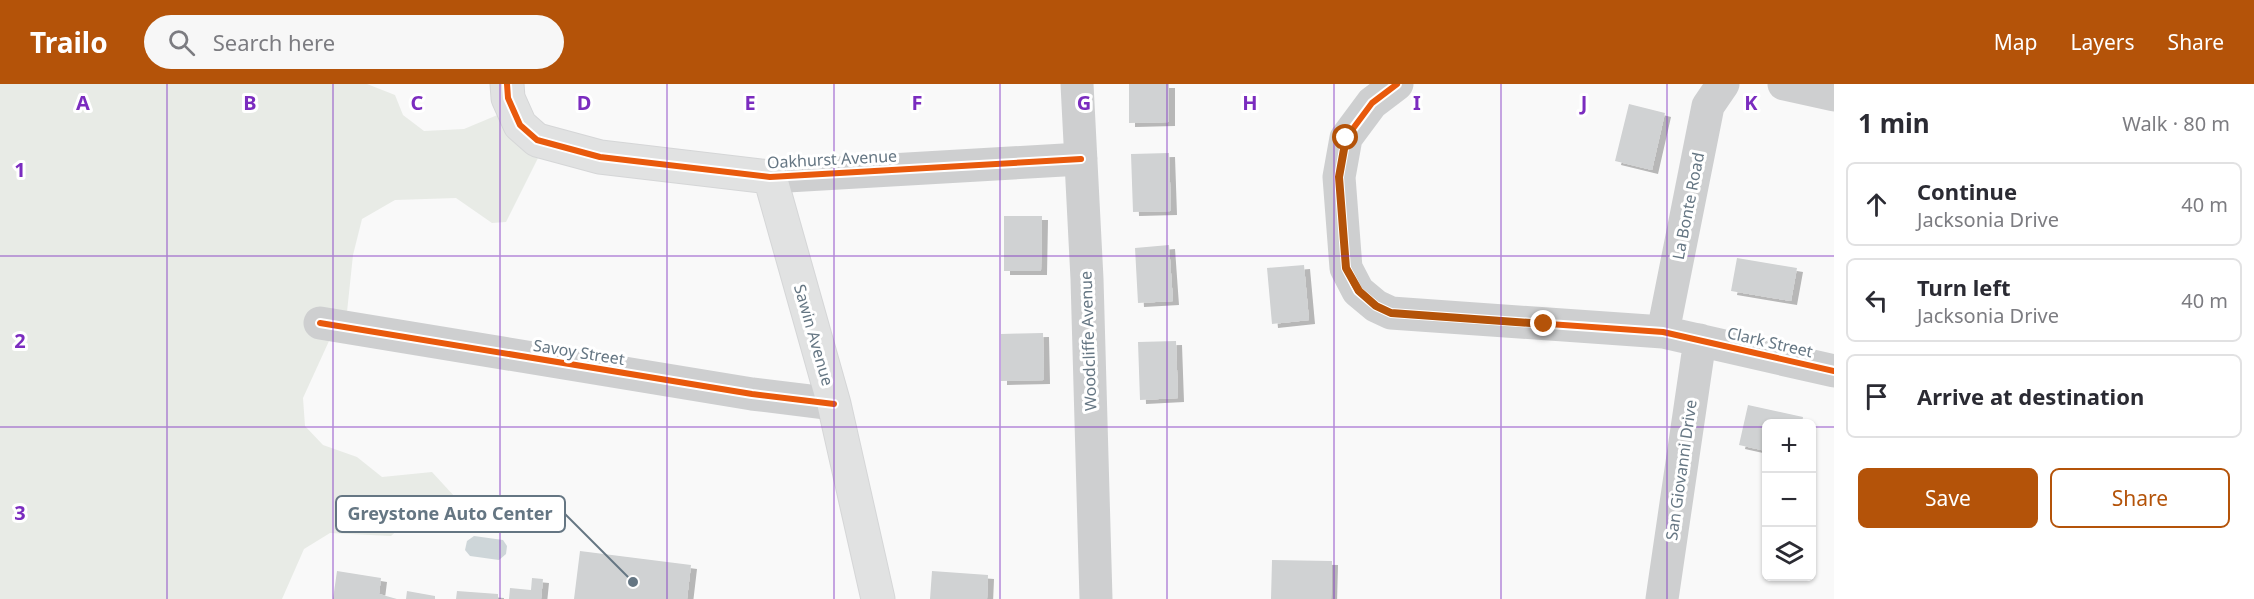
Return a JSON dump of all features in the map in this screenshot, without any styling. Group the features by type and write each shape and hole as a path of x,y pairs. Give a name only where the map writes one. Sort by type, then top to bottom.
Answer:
{"street":[{"name":"Oakhurst Avenue","path":"507,84 508,98 520,125 537,140 600,157 770,177 1081,159"},
{"name":"Woodcliffe Avenue","path":"1077,84 1096,599"},
{"name":"Clark Street","path":"1397,84 1372,103 1346,138 1339,177 1346,268 1359,291 1376,306 1391,313 1663,332 1834,371"},
{"name":"La Bonte Road","path":"1663,332 1708,106 1722,84"},
{"path":"1784,84 1834,95"},
{"name":"Sawin Avenue","path":"770,177 834,404 878,599"},
{"name":"Savoy Street","path":"320,323 752,394 834,404"},
{"name":"San Giovanni Drive","path":"1662,599 1700,340"}],"shaded area":[{"path":"0,84 367,84 395,95 403,115 424,131 464,129 519,106 545,144 506,222 492,223 456,198 395,200 362,219 353,255 345,331 329,341 303,398 305,426 323,445 357,457 382,477 432,472 455,497 426,504 391,536 330,533 304,549 282,599 0,599"},
{"path":"474,536 503,540 507,546 506,554 499,560 470,556 465,550 467,541"}],"building":[{"path":"1129,84 1169,84 1169,122 1129,123"},
{"path":"1629,104 1665,113 1652,170 1615,161"},
{"path":"1169,153 1171,211 1133,212 1131,154"},
{"path":"1004,216 1042,216 1041,271 1004,271"},
{"path":"1169,245 1173,301 1138,303 1135,248"},
{"path":"1737,258 1797,268 1791,301 1731,291"},
{"path":"1304,265 1309,320 1272,324 1267,268"},
{"path":"1043,333 1044,380 1001,381 1001,334"},
{"path":"1176,341 1178,398 1140,400 1138,342"},
{"path":"1748,405 1803,417 1803,419 1762,419 1762,450 1739,445"},
{"path":"580,551 691,565 687,599 574,599"},
{"path":"1272,560 1332,561 1331,599 1271,599"},
{"path":"337,571 381,578 379,594 397,599 333,599"},
{"path":"932,571 988,575 987,599 930,599"},
{"path":"532,578 543,579 541,599 509,599 510,588 531,590"},
{"path":"407,591 435,596 435,599 406,599"},
{"path":"457,591 498,594 498,599 456,599"}],"cycle path":[{"path":"507,84 508,98 520,125 537,140 600,157 770,177 1081,159"},
{"path":"1397,84 1372,103 1346,138 1339,177 1346,268 1358,291 1376,306 1391,313 1663,332 1834,371"},
{"path":"320,323 752,394 834,404"}],"place":[{"name":"Greystone Auto Center","path":"633,582"}],"route":[{"path":"1346,138 1339,177 1346,268 1359,291 1376,306 1391,313 1544,324"}]}
